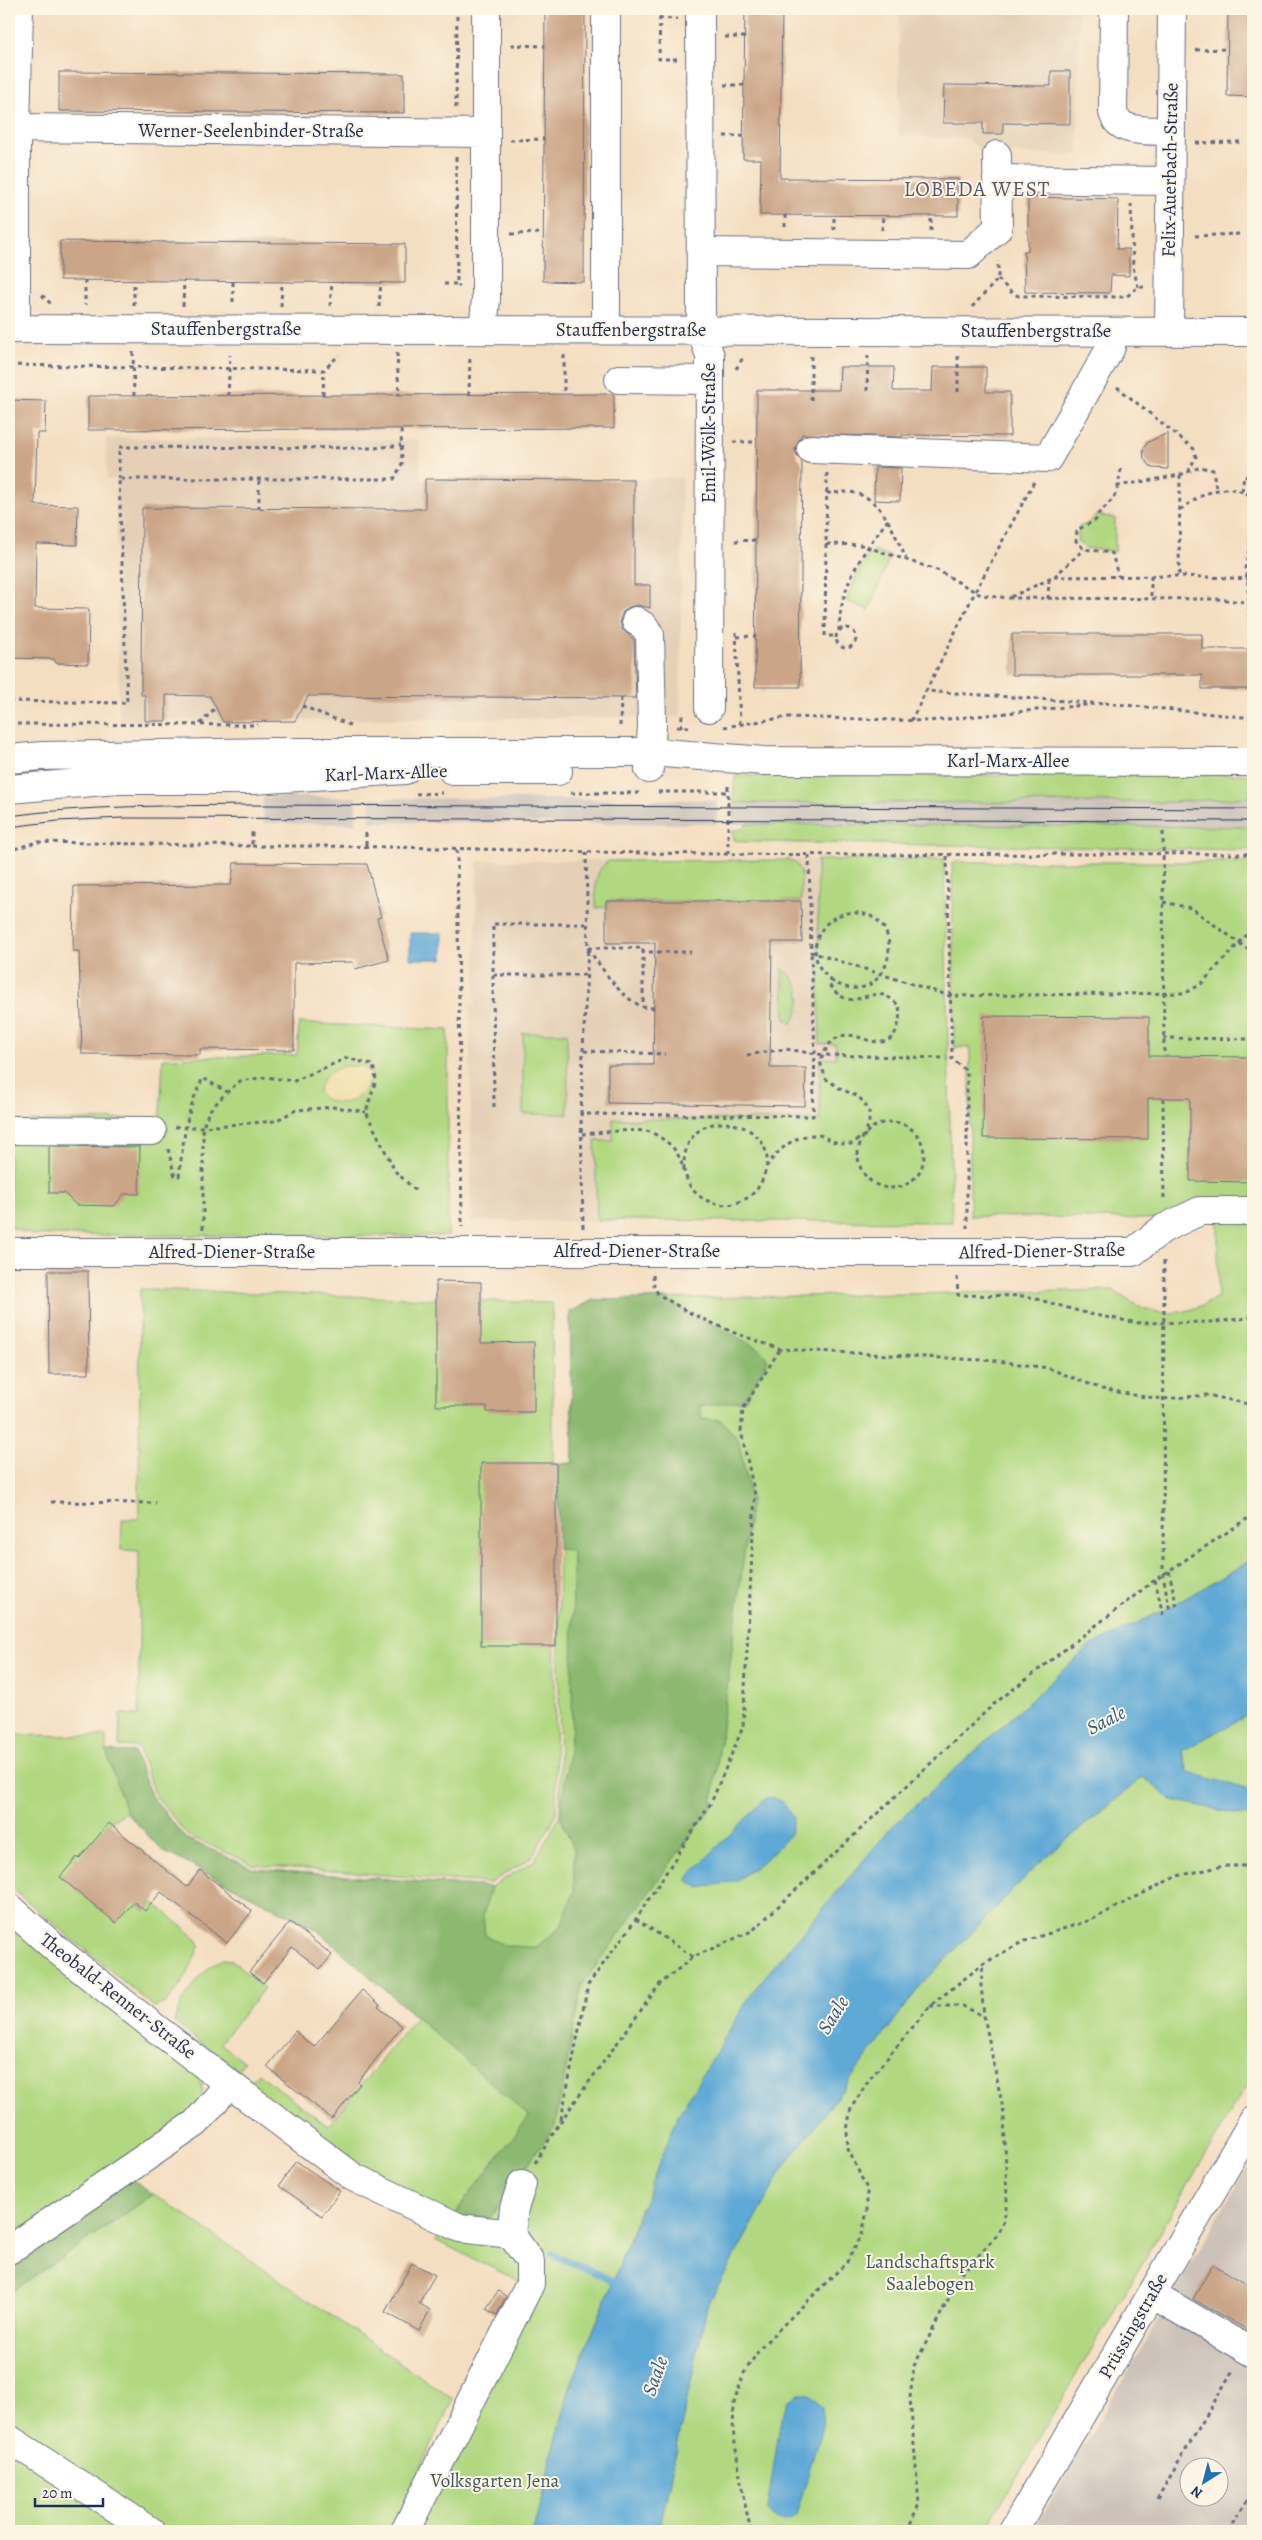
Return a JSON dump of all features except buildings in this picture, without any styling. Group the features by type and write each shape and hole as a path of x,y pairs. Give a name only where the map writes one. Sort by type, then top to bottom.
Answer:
{"street":[{"path":"11,326 19,9"},
{"path":"477,338 486,299 498,136 486,9"},
{"name":"Emil-Wölk-Straße","path":"700,9 701,330 710,356 709,708"},
{"path":"1114,9 1113,112 1115,120 1124,127 1186,136"},
{"name":"Felix-Auerbach-Straße","path":"1169,332 1170,181 1186,136 1172,9"},
{"path":"606,14 606,330"},
{"name":"Werner-Seelenbinder-Straße","path":"16,128 456,133 498,136"},
{"path":"700,252 968,254 998,228 997,167 1130,180 1170,181"},
{"name":"Stauffenbergstraße","path":"11,326 133,313 477,338 606,330 1253,332"},
{"path":"811,449 1048,458 1111,347 1112,332"},
{"path":"619,379 710,380"},
{"path":"641,640 650,761"},
{"name":"Karl-Marx-Allee","path":"9,759 42,756 270,752 650,761 1253,762"},
{"name":"Karl-Marx-Allee","path":"9,789 117,780 253,780 391,770 650,761 728,767 764,761"},
{"path":"9,1130 164,1133"},
{"name":"Alfred-Diener-Straße","path":"9,1252 1133,1252 1164,1228 1200,1211 1253,1211"},
{"name":"Theobald-Renner-Straße","path":"9,1907 64,1955 228,2084 353,2178 460,2228 511,2234"},
{"path":"9,2250 196,2123 228,2084"},
{"name":"Prüssingstraße","path":"1013,2531 1253,2120"},
{"path":"405,2531 530,2284 530,2261 511,2234 514,2208 522,2184"},
{"path":"1152,2294 1250,2351"},
{"path":"9,2439 151,2531"}],"path":[{"path":"457,9 458,284 461,289"},
{"path":"660,9 659,59 700,60"},
{"path":"721,37 744,37"},
{"path":"1193,42 1193,50 1228,49"},
{"path":"510,45 545,46"},
{"path":"721,85 744,85"},
{"path":"498,136 544,139"},
{"path":"721,136 743,136"},
{"path":"1186,136 1240,142"},
{"path":"1186,136 1194,152"},
{"path":"1130,180 1133,267 1138,287"},
{"path":"785,215 785,234"},
{"path":"834,215 834,235"},
{"path":"882,237 883,216"},
{"path":"931,216 931,238"},
{"path":"967,312 998,280 998,228"},
{"path":"509,234 543,233"},
{"path":"1192,244 1192,236 1239,234"},
{"path":"85,280 85,307"},
{"path":"998,280 1013,294 1031,297 1126,297 1138,287 1148,288"},
{"path":"134,281 134,396"},
{"path":"174,308 183,308 184,281"},
{"path":"233,282 233,308"},
{"path":"272,309 281,309 282,282"},
{"path":"320,309 330,309 332,282"},
{"path":"379,310 381,282"},
{"path":"444,284 458,284"},
{"path":"39,287 41,294 54,306"},
{"path":"1030,304 1031,297"},
{"path":"77,306 95,307"},
{"path":"223,308 243,308"},
{"path":"370,310 388,310"},
{"path":"469,395 477,338"},
{"path":"397,345 399,395"},
{"path":"564,347 564,394"},
{"path":"811,348 811,404"},
{"path":"867,391 868,348"},
{"path":"958,349 958,392"},
{"path":"228,396 230,359"},
{"path":"323,395 324,370 331,363"},
{"path":"9,365 324,370"},
{"path":"1126,392 1194,449 1196,457 1189,470"},
{"path":"119,479 394,479 402,464 401,429"},
{"path":"733,442 757,442"},
{"path":"9,701 128,703 119,447 374,448 401,445"},
{"path":"811,449 826,459 825,636 836,636"},
{"path":"912,721 975,592 1048,458"},
{"path":"1118,486 1180,475 1200,467 1213,470 1216,488"},
{"path":"1118,576 1112,553 1084,549 1076,541 1077,530 1090,525 1096,520 1098,514 1114,498 1121,469"},
{"path":"1179,576 1180,475"},
{"path":"1242,491 1244,476 1253,479"},
{"path":"259,480 259,509"},
{"path":"1180,510 1198,497 1216,488 1242,491 1250,496 1253,523"},
{"path":"827,493 854,492 874,502 888,520 906,558"},
{"path":"839,631 845,628 851,629 855,634 854,643 849,647 842,647 838,643 836,636 839,631 840,611 846,584 867,546 888,520"},
{"path":"1250,649 1245,569 1253,530"},
{"path":"735,541 756,540"},
{"path":"826,544 867,546 906,558 937,570 981,595 1009,598 1151,598 1253,603"},
{"path":"1009,598 1054,577 1084,549"},
{"path":"1151,576 1151,598"},
{"path":"1054,577 1179,576 1253,579"},
{"path":"1048,598 1049,580"},
{"path":"737,637 756,636"},
{"path":"926,691 1105,703 1253,718"},
{"path":"620,726 621,698"},
{"path":"730,727 787,717 928,722 1105,703"},
{"path":"302,706 350,725"},
{"path":"199,725 216,708"},
{"path":"728,767 728,854"},
{"path":"366,829 366,846"},
{"path":"252,831 252,846"},
{"path":"1163,832 1164,1056"},
{"path":"9,966 11,850 36,842 366,846 457,850 809,855 1253,854"},
{"path":"457,850 462,1213"},
{"path":"583,1222 583,1051 585,975 588,948 586,852"},
{"path":"582,1114 813,1116 815,1053 809,855"},
{"path":"947,856 952,1059 967,1071 967,1241 956,1252 958,1295 1026,1296 1112,1319 1164,1324 1216,1322 1253,1317"},
{"path":"1163,902 1191,908 1241,942 1253,953"},
{"path":"844,914 865,915 882,927 890,946 890,956 881,975 873,982 854,987 844,987 830,980 821,970 813,952 820,932 826,924 844,914"},
{"path":"494,1111 493,924 587,924"},
{"path":"813,952 950,996 1163,995 1186,993 1201,984 1253,928"},
{"path":"588,948 643,948 643,1008"},
{"path":"588,948 620,991 631,1002 643,1008 654,1008"},
{"path":"643,952 691,952"},
{"path":"493,975 585,975"},
{"path":"582,1134 648,1131 665,1141 676,1153 688,1183 697,1194 710,1202 724,1205 738,1203 751,1196 760,1185 766,1167 775,1154 789,1143 803,1136 819,1135 836,1142 851,1144 865,1135 873,1127 895,1122 906,1125 915,1132 924,1152 923,1164 918,1174 901,1186 880,1186 864,1174 858,1154 865,1135 870,1122 869,1110 859,1097 841,1089 826,1079 820,1062 835,1039 848,1034 880,1042 891,1038 898,1029 899,1006 886,996 869,996 860,1000 844,998 829,985 830,980"},
{"path":"1163,1038 1253,1039"},
{"path":"747,1055 785,1049 824,1055 944,1058"},
{"path":"583,1051 664,1054"},
{"path":"203,1252 203,1128 209,1111 240,1081 266,1077 294,1081 348,1058 373,1065 376,1080 366,1112 395,1171 416,1191"},
{"path":"227,1092 203,1078 191,1102 184,1127 179,1176 175,1177 164,1133 184,1127 203,1128 274,1121 296,1110 335,1107 366,1112"},
{"path":"1163,1098 1164,1198"},
{"path":"684,1169 686,1149 697,1132 705,1126 725,1122 740,1125 752,1132 762,1144 766,1157 766,1167"},
{"path":"1164,1280 1163,1575 1170,1612"},
{"path":"658,1294 732,1332 780,1349 998,1361 1048,1368 1102,1389 1164,1399 1207,1395 1253,1405"},
{"path":"560,2122 588,1985 636,1919 711,1803 743,1727 755,1495 741,1431 742,1409 780,1349"},
{"path":"50,1502 156,1503"},
{"path":"522,2184 560,2122 660,1984 693,1957 752,1931 994,1704 1155,1580 1253,1515"},
{"path":"1169,1571 1176,1608"},
{"path":"1155,1580 1162,1615"},
{"path":"751,2531 743,2496 733,2430 734,2403 744,2373 761,2347 847,2262 862,2234 867,2212 867,2188 848,2149 846,2130 851,2108 868,2080 930,2006 983,1964 1022,1942 1092,1920 1177,1876 1224,1866 1253,1866"},
{"path":"636,1919 693,1957"},
{"path":"907,2531 919,2504 910,2398 914,2366 962,2273 996,2236 1004,2221 1007,2200 1004,2114 984,2016 983,1964"},
{"path":"930,2006 963,2006 984,2016"},
{"path":"1157,2499 1250,2351"},
{"path":"1229,2531 1253,2491"}],"shaded area":[{"path":"899,9 1079,9 1078,155 983,152 967,138 899,136"},
{"path":"106,438 419,440 421,479 634,480 682,477 680,717 119,721 116,479 107,479"},
{"path":"263,797 356,797 356,824 264,823"},
{"path":"1253,797 1253,827 733,824 733,803 1173,802"},
{"path":"371,798 717,800 717,824 370,822"},
{"path":"944,859 952,1222 471,1221 470,1005 475,1005 477,861"},
{"path":"1253,2157 1253,2531 1033,2531 1165,2309"}],"green space":[{"path":"1096,515 1115,518 1115,552 1085,548 1077,541 1079,527 1089,523"},
{"path":"874,550 890,556 869,610 846,601 861,564"},
{"path":"1253,774 1253,797 1173,802 733,803 735,776"},
{"path":"746,824 1253,827 1253,850 746,842 734,840 733,830 743,829"},
{"path":"944,859 952,1222 597,1220 595,1141 613,1141 613,1119 820,1120 820,1059 836,1058 836,1044 820,1044 817,860"},
{"path":"789,860 795,862 801,873 801,901 607,901 606,907 596,908 597,876 609,861"},
{"name":"Volksgarten Jena","path":"952,862 1253,862 1253,1559 1172,1606 1089,1647 890,1829 640,2209 615,2277 570,2387 533,2531 415,2531 536,2293 513,2278 435,2240 452,2218 385,2188 246,2088 258,2073 328,2126 416,2017 316,1929 163,1851 126,1812 109,1823 81,1857 145,1911 153,1902 196,1938 200,1945 185,1979 166,2003 154,2007 9,1886 9,1735 106,1736 106,1751 134,1752 151,1796 185,1838 254,1869 491,1887 534,1861 560,1817 558,1464 573,1463 570,1312 593,1300 1113,1290 1139,1306 1164,1313 1190,1310 1218,1297 1218,1220 970,1216 970,1048 954,1047"},
{"path":"782,968 794,980 800,993 799,1008 792,1023 785,1019"},
{"path":"299,1023 448,1030 448,1236 34,1235 9,1227 9,1122 160,1118 163,1058 297,1055"},
{"path":"523,1033 567,1033 568,1114 523,1114"},
{"path":"140,1289 552,1303 556,1816 531,1858 490,1883 254,1865 187,1835 154,1794 138,1747 119,1746 120,1714 139,1715 139,1551 121,1550 122,1519 139,1519"},
{"path":"664,1299 758,1348 767,1358 767,1362 745,1400 700,1407 702,1419 721,1420 738,1439 751,1500 712,1806 582,1985 555,2126 490,2218 452,2217 529,2116 316,1929 163,1851 126,1812 106,1751 134,1752 151,1796 185,1838 254,1869 491,1887 483,1915 485,1935 506,1946 536,1947 560,1928 574,1892 574,1849 560,1817 572,1727 573,1550 558,1549 558,1464 573,1463 570,1312 593,1300"},
{"path":"1253,1712 1253,1791 1188,1772 1182,1750"},
{"name":"Landschaftspark Saalebogen","path":"1143,1777 1172,1800 1253,1817 1253,2074 985,2531 659,2531 707,2306 783,2169 921,1985 1040,1862"},
{"path":"9,1917 197,2074 203,2089 201,2106 23,2234 9,2221"},
{"path":"223,1959 232,1960 264,1988 220,2043 244,2062 237,2071 174,2022 181,2004 200,1977 215,1963"},
{"path":"130,2178 154,2194 9,2293 9,2261"},
{"path":"154,2194 453,2399 392,2531 9,2531 9,2293"}],"sand":[{"path":"343,1066 361,1066 370,1071 372,1077 364,1090 353,1100 337,1103 326,1100 318,1092 321,1082 334,1070"}],"water":[{"path":"410,933 443,933 443,959 410,959"},
{"name":"Saale","path":"1253,1559 1253,1712 1182,1751 1188,1772 1253,1791 1253,1817 1172,1800 1143,1777 1040,1862 921,1985 783,2169 707,2306 659,2531 533,2531 570,2387 678,2115 753,1991 890,1829 1089,1647 1172,1606"},
{"path":"766,1798 782,1800 793,1818 790,1834 766,1859 736,1881 700,1888 686,1880 705,1859"},
{"path":"799,2394 810,2394 821,2406 823,2423 796,2516 788,2521 780,2521 767,2510 781,2418 789,2401"}],"waterway":[{"path":"552,2254 620,2284"}],"tram line":[{"path":"9,816 100,808 253,805 1253,809"},
{"path":"9,827 58,821 123,818 1253,821"}],"district":[{"name":"LOBEDA WEST","path":"977,189"}]}
